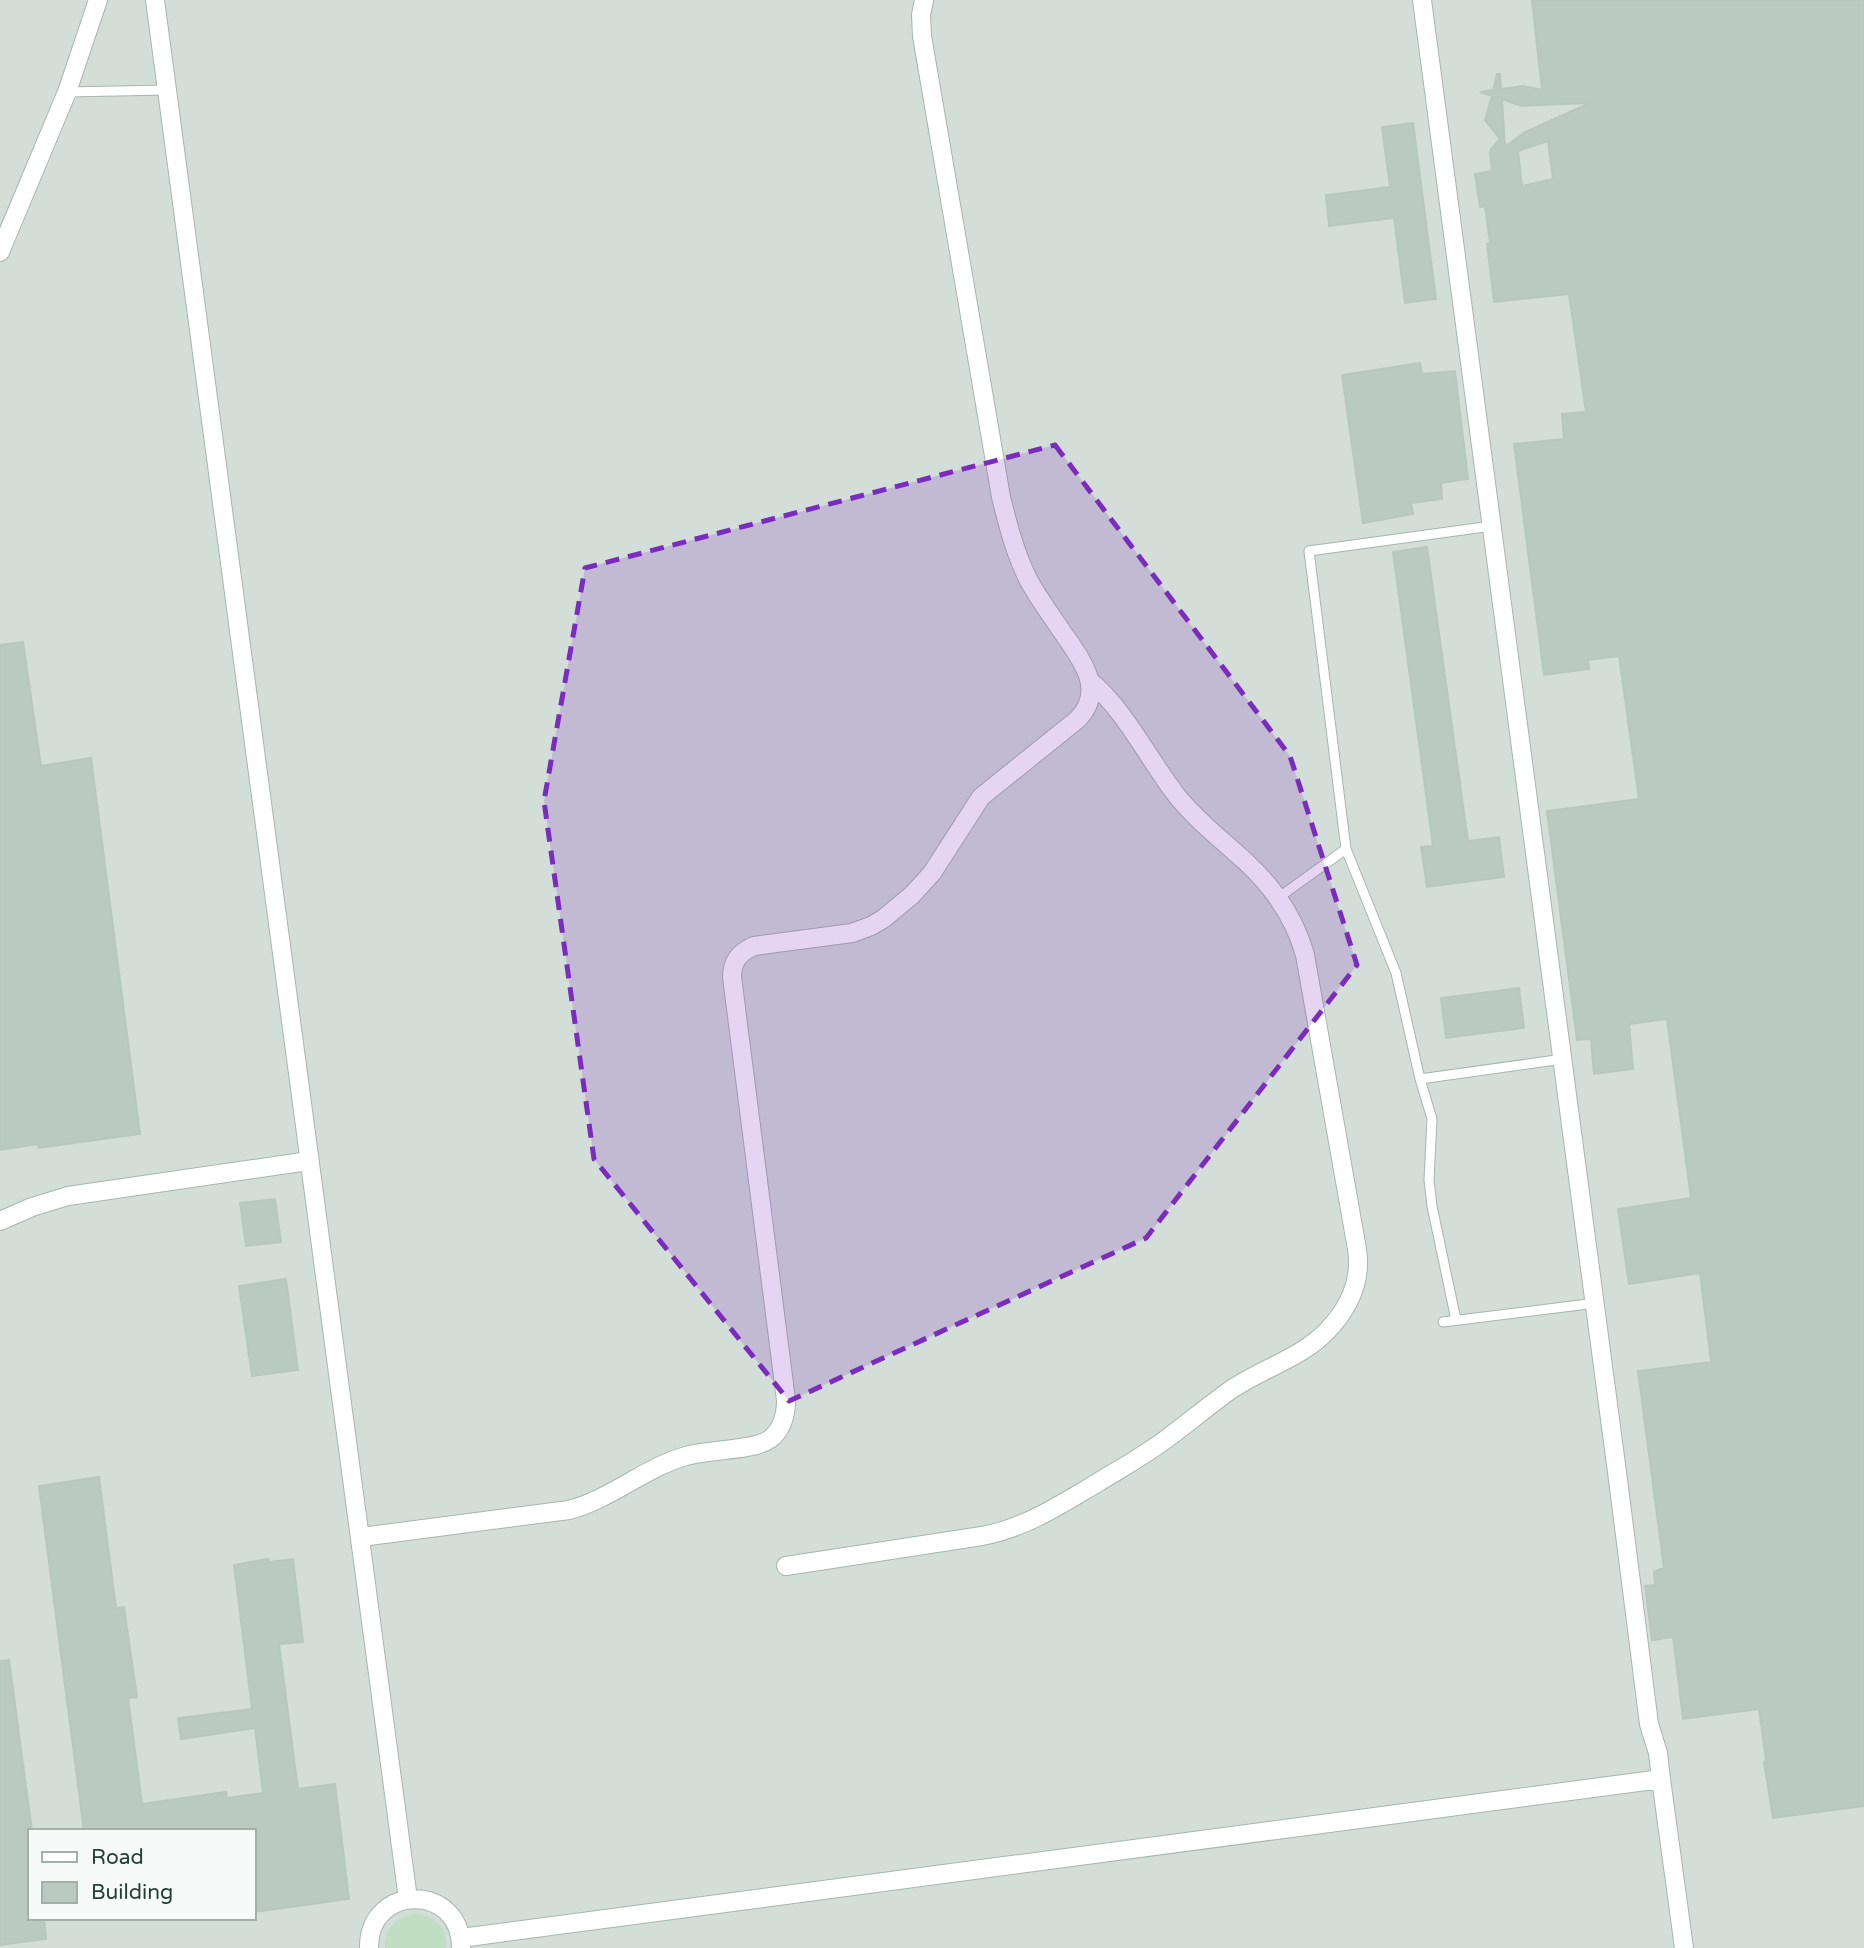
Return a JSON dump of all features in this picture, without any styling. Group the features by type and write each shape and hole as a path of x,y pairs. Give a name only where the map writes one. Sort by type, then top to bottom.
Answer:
{"street":[{"path":"0,252 67,92 98,0"},
{"path":"155,0 408,1899"},
{"path":"360,1537 580,1507 681,1457 759,1444 767,1441 779,1430 784,1418 786,1400 732,977 734,963 742,953 754,946 841,935 862,930 883,919 932,873 981,797 1084,713 1090,698 1090,681 1079,655 1028,580 1018,556 997,479 922,36 921,15 924,0"},
{"path":"1422,0 1596,1303 1649,1724 1658,1753 1684,1948"},
{"path":"786,1566 982,1536 1010,1530 1030,1521 1150,1451 1235,1387 1307,1347 1336,1319 1354,1289 1359,1260 1305,955 1292,921 1278,898 1253,869 1194,817 1168,785 1108,698 1090,681"},
{"path":"0,1221 68,1196 309,1161"},
{"path":"369,1948 370,1934 376,1919 388,1907 408,1899 429,1900 443,1908 453,1919 461,1943 1661,1779"}],"lane":[{"path":"67,92 167,90"},
{"path":"1456,1320 1432,1206 1429,1180 1432,1119 1396,973 1346,849 1309,551 1492,526"},
{"path":"1278,898 1346,849"},
{"path":"1420,1079 1563,1059"},
{"path":"1443,1322 1596,1303"}],"highlighted area":[{"path":"1055,445 1290,756 1357,965 1146,1238 789,1401 594,1159 544,801 585,568"}],"shaded area":[{"path":"0,0 1864,0 1864,1948 0,1948"}],"green space":[{"path":"414,1914 428,1917 442,1928 446,1948 385,1948 386,1935 392,1925 401,1918"}],"building":[{"path":"1532,0 1864,0 1864,1806 1773,1818 1759,1709 1683,1719 1673,1637 1652,1640 1645,1586 1655,1585 1654,1572 1664,1568 1638,1371 1711,1362 1700,1273 1629,1284 1618,1209 1691,1198 1667,1019 1629,1024 1633,1069 1594,1074 1591,1039 1577,1040 1547,811 1639,799 1619,656 1588,660 1589,669 1544,675 1514,444 1564,439 1562,414 1586,412 1569,294 1494,302 1485,206 1480,207 1475,174 1492,171 1491,149 1500,139 1485,120 1492,96 1480,92 1493,90 1497,74 1500,74 1501,89 1523,86 1542,90","holes":["1502,99 1521,106 1590,103 1525,132 1505,147","1548,141 1553,179 1522,186 1518,151"]},
{"path":"1413,123 1436,299 1405,303 1394,218 1329,226 1326,195 1390,187 1382,127"},
{"path":"1420,363 1422,374 1455,371 1468,479 1441,483 1442,499 1411,503 1413,514 1363,523 1342,375"},
{"path":"1427,547 1468,841 1499,837 1504,877 1427,887 1421,847 1433,846 1393,552"},
{"path":"23,642 41,766 91,758 140,1134 39,1148 38,1144 0,1150 0,645"},
{"path":"1519,988 1524,1028 1446,1038 1441,998"},
{"path":"275,1199 281,1242 246,1246 240,1203"},
{"path":"286,1279 298,1370 252,1376 239,1286"},
{"path":"99,1477 116,1608 124,1607 137,1697 128,1698 142,1804 226,1792 227,1798 263,1793 255,1728 181,1739 178,1718 252,1709 234,1565 268,1559 269,1562 293,1559 303,1642 279,1644 298,1789 335,1784 349,1899 256,1912 256,1829 84,1829 39,1486"},
{"path":"9,1660 32,1829 28,1829 28,1920 44,1920 46,1939 0,1945 0,1661"}]}
